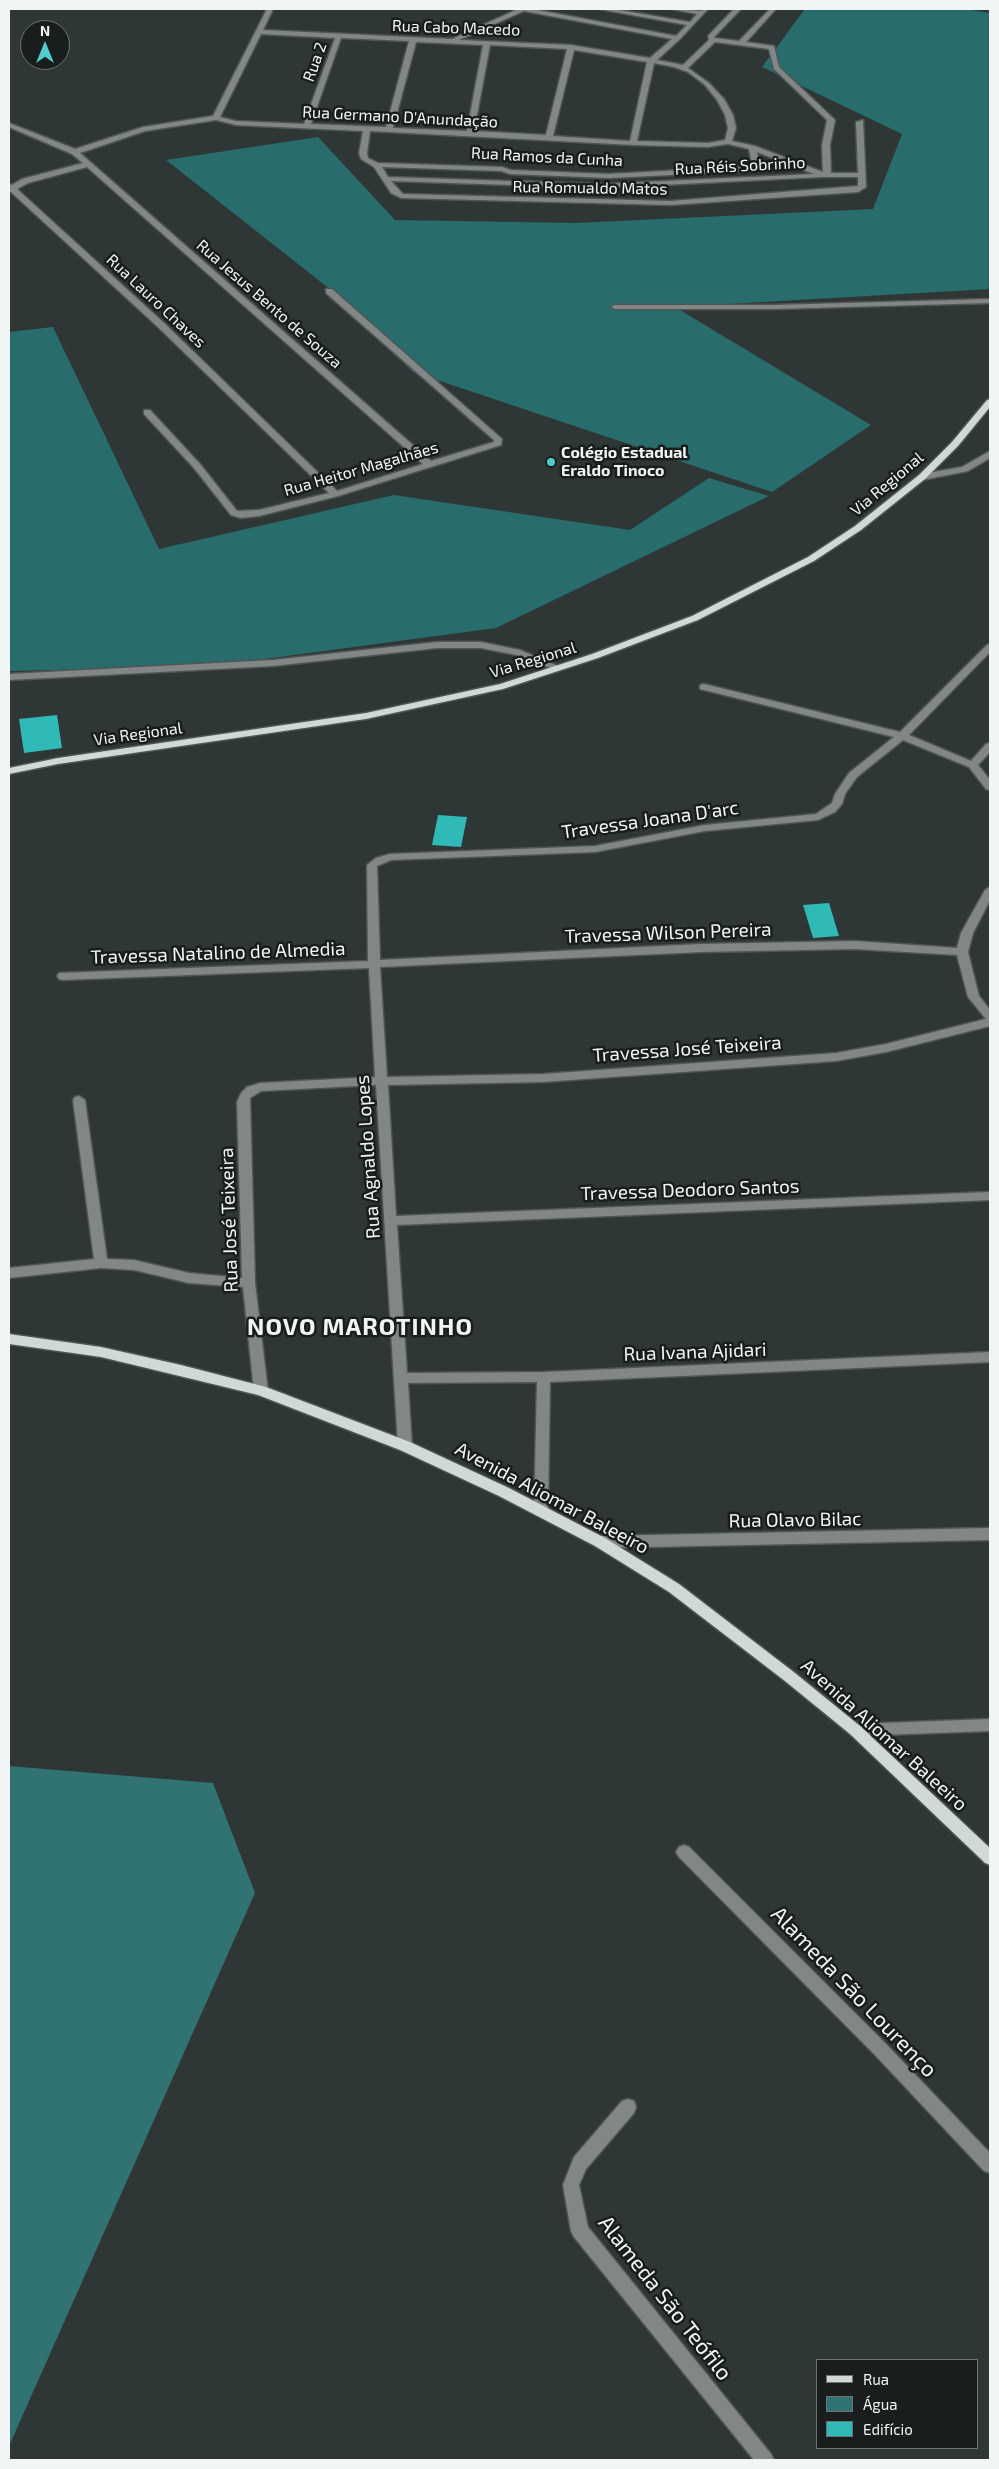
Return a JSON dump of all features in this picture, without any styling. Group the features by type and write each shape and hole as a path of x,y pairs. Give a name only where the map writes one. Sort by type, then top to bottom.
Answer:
{"main road":[{"name":"Via Regional","path":"9,771 58,761 366,716 503,686 695,618 811,559 858,528 922,477 955,444 990,402"},
{"name":"Avenida Aliomar Baleeiro","path":"9,1338 120,1356 261,1391 405,1446 541,1511 600,1542 674,1588 706,1611 855,1730 990,1858"}],"street":[{"path":"216,118 270,9"},
{"path":"450,41 523,9 678,38"},
{"path":"602,9 692,24"},
{"path":"675,9 704,11"},
{"path":"713,40 710,37 738,9"},
{"path":"742,42 773,9"},
{"path":"633,143 651,61 678,38 704,11"},
{"name":"Rua Cabo Macedo","path":"260,32 571,47 684,68"},
{"name":"Rua 2","path":"307,126 339,35"},
{"path":"389,130 413,40"},
{"path":"713,40 742,42 772,47 776,68 830,118 826,145 825,175 752,148 728,142 732,128 729,115 720,99 707,84 684,68 713,40"},
{"path":"470,133 487,42"},
{"path":"549,138 571,47"},
{"name":"Rua Germano D'Anundação","path":"75,152 120,135 158,126 216,118 236,123 470,133 633,143 700,146 728,142"},
{"path":"860,122 860,175"},
{"path":"9,126 75,152"},
{"name":"Rua Romualdo Matos","path":"367,129 363,153 370,163 377,165 397,194 406,196 671,203 855,191 862,187 860,175"},
{"name":"Rua Ramos da Cunha","path":"377,165 502,169 510,172 609,176 752,169 756,166 752,148"},
{"name":"Rua Jesus Bento de Souza","path":"75,152 430,465"},
{"name":"Rua Lauro Chaves","path":"88,164 10,188 161,324 335,494"},
{"name":"Rua Réis Sobrinho","path":"387,179 602,186 860,175"},
{"name":"Rua Heitor Magalhães","path":"147,412 197,466 234,513 241,515 259,513 335,494 496,444 498,439 329,291"},
{"path":"615,307 774,307 990,300"},
{"path":"922,477 964,469 990,454"},
{"path":"9,677 273,663 437,645 481,645 520,653 558,668"},
{"name":"Travessa Joana D'arc","path":"372,865 390,857 595,849 705,828 818,817 831,810 837,804 840,794 853,775 902,736 990,647"},
{"path":"704,687 902,736 973,765 990,787"},
{"path":"973,765 990,746"},
{"name":"Rua Agnaldo Lopes","path":"372,865 374,964 405,1446"},
{"path":"990,890 967,933 962,952 974,997 990,1017"},
{"name":"Travessa Wilson Pereira","path":"374,964 701,948 855,945 962,952"},
{"name":"Travessa Natalino de Almedia","path":"63,976 374,964"},
{"name":"Travessa José Teixeira","path":"260,1087 382,1081 543,1078 836,1057 886,1048 990,1022"},
{"name":"Rua José Teixeira","path":"260,1087 251,1090 245,1096 243,1102 249,1283 261,1391"},
{"path":"79,1100 101,1263"},
{"name":"Travessa Deodoro Santos","path":"391,1222 990,1196"},
{"path":"9,1272 101,1263 134,1265 189,1278 249,1283"},
{"name":"Rua Ivana Ajidari","path":"400,1378 544,1377 990,1357"},
{"path":"541,1511 544,1377"},
{"name":"Rua Olavo Bilac","path":"600,1542 990,1534"},
{"path":"855,1730 990,1725"},
{"name":"Alameda São Lourenço","path":"684,1852 882,2051 990,2165"},
{"name":"Alameda São Teófilo","path":"628,2107 580,2164 574,2178 572,2185 580,2231 765,2460"}],"shaded area":[{"path":"805,9 965,9 990,13 990,289 675,307 871,425 772,492 413,372 331,290 166,160 318,137 395,220 576,223 873,209 902,134 762,67"},
{"path":"53,327 159,549 394,495 630,530 709,478 769,496 496,628 205,667 9,671 9,332"}],"water":[{"path":"9,1766 213,1783 255,1893 9,2446"}],"building":[{"path":"57,715 62,748 24,753 19,719"},
{"path":"438,815 467,817 461,847 432,845"},
{"path":"829,903 839,936 813,938 803,905"}],"place":[{"name":"Colégio Estadual Eraldo Tinoco","path":"551,462"}],"district":[{"name":"NOVO MAROTINHO","path":"360,1327"}]}
